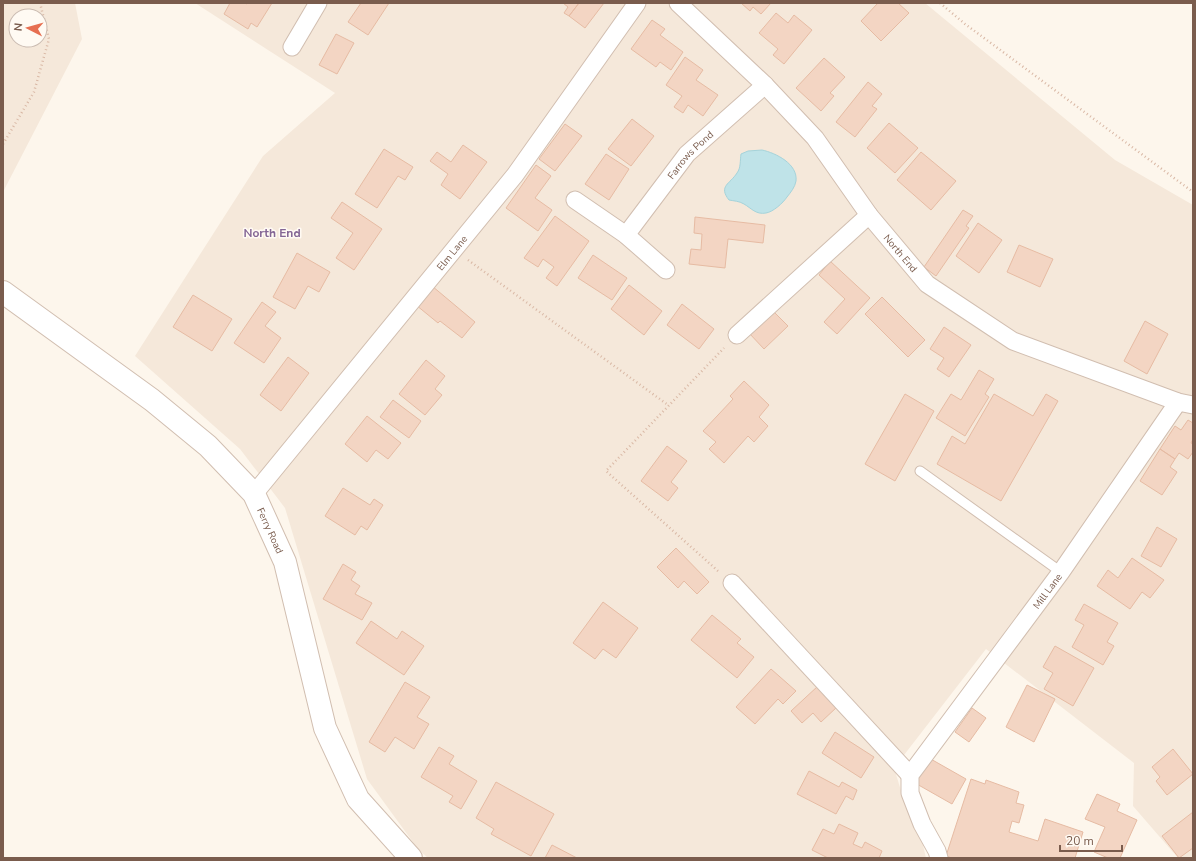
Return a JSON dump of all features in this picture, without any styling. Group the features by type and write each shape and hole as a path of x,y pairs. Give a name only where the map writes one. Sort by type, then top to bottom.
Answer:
{"street":[{"path":"292,47 318,3"},
{"name":"Elm Lane","path":"254,494 515,174 637,3"},
{"name":"North End","path":"678,3 765,85 815,138 869,215 927,284 1013,341 1185,404"},
{"name":"Farrows Pond","path":"626,235 686,154 765,85"},
{"path":"575,200 626,235 666,270"},
{"path":"737,335 869,215"},
{"name":"Ferry Road","path":"3,292 152,400 208,446 254,494 286,562 325,728 358,799 411,858"},
{"name":"Mill Lane","path":"910,774 1185,404"},
{"path":"732,583 910,774 910,793 922,824 937,851 938,858"}],"lane":[{"path":"920,470 1061,572"}],"path":[{"path":"3,144 34,92 47,47 49,39 40,3"},
{"path":"940,3 965,24 1193,192"},
{"path":"453,250 668,405"},
{"path":"732,583 606,471 737,335"}],"shaded area":[{"path":"3,3 75,3 82,39 3,192"},
{"path":"195,3 925,3 1115,160 1193,205 1193,858 1178,858 1133,806 1134,763 986,649 894,768 903,797 922,841 926,858 428,858 418,849 367,779 285,508 240,449 135,356 263,156 335,93"}],"water":[{"path":"762,150 785,160 794,169 796,175 795,185 785,199 772,211 766,213 756,212 740,202 729,200 725,191 726,185 738,171 741,154 748,151"}],"building":[{"path":"230,3 272,3 257,27 251,23 248,29 224,14"},
{"path":"361,3 389,3 368,35 348,22"},
{"path":"563,3 579,3 569,16 564,13 568,7"},
{"path":"579,3 604,3 585,28 569,16"},
{"path":"741,3 771,3 761,14 753,7 750,11"},
{"path":"878,3 898,3 909,13 881,41 861,21"},
{"path":"776,13 788,23 794,15 812,30 784,64 773,55 778,49 759,33"},
{"path":"652,20 665,29 660,35 683,52 671,70 660,62 656,67 631,49"},
{"path":"336,34 354,43 337,74 319,65"},
{"path":"685,57 703,70 696,80 718,95 703,116 688,105 683,113 674,107 682,96 666,85"},
{"path":"824,58 845,77 830,93 834,96 821,111 796,88"},
{"path":"868,82 882,94 872,106 877,109 855,137 836,122"},
{"path":"632,119 654,136 631,166 608,149"},
{"path":"889,123 918,148 895,173 867,148"},
{"path":"565,124 582,136 555,171 539,159"},
{"path":"463,145 487,162 460,199 441,185 448,174 430,161 437,152 451,162"},
{"path":"384,149 413,167 405,180 398,176 377,208 355,194"},
{"path":"921,152 956,181 931,210 897,180"},
{"path":"606,154 629,169 609,200 585,184"},
{"path":"536,165 551,176 535,198 552,210 538,231 506,208"},
{"path":"342,202 382,229 354,270 336,258 353,233 331,218"},
{"path":"963,210 973,216 966,226 969,228 936,276 924,267"},
{"path":"555,216 589,241 557,286 546,278 554,267 543,259 538,267 524,258"},
{"path":"695,217 765,225 763,243 728,239 725,268 689,264 691,249 701,250 702,234 694,233"},
{"path":"978,223 1002,240 979,273 956,256"},
{"path":"1019,245 1053,259 1040,287 1007,272"},
{"path":"297,253 330,272 319,292 308,286 295,309 273,297"},
{"path":"593,255 627,278 612,300 578,278"},
{"path":"830,261 870,298 837,334 824,322 845,299 819,275"},
{"path":"629,285 662,311 644,335 611,309"},
{"path":"432,286 475,322 462,338 440,321 438,323 416,305"},
{"path":"193,295 232,319 212,351 173,327"},
{"path":"882,297 925,340 908,357 865,314"},
{"path":"262,302 276,312 265,326 281,338 264,363 234,343"},
{"path":"682,304 714,329 699,349 667,325"},
{"path":"772,310 788,326 764,349 749,333"},
{"path":"1145,321 1168,334 1147,374 1124,361"},
{"path":"944,327 971,345 949,377 937,369 944,358 930,349"},
{"path":"288,357 309,373 281,411 260,395"},
{"path":"426,360 445,376 435,389 442,395 425,415 399,394"},
{"path":"979,370 994,379 985,394 989,397 965,436 936,418 951,394 961,400"},
{"path":"744,381 769,405 759,417 768,426 754,442 748,436 724,463 709,449 716,442 703,431 733,399 730,396"},
{"path":"905,394 934,411 895,481 865,464"},
{"path":"994,394 1033,416 1046,394 1058,401 1001,501 937,464 952,436 965,444"},
{"path":"393,400 421,421 409,438 380,417"},
{"path":"367,416 401,443 388,459 376,450 367,462 345,444"},
{"path":"1188,420 1193,423 1193,439 1191,443 1193,444 1193,452 1188,459 1179,453 1175,459 1160,449 1175,426 1181,430"},
{"path":"667,446 687,461 671,482 678,488 668,501 641,481"},
{"path":"1160,449 1175,459 1170,467 1177,472 1162,495 1140,481"},
{"path":"343,488 370,505 374,499 383,505 367,530 361,526 355,535 325,516"},
{"path":"1157,527 1177,539 1161,567 1141,556"},
{"path":"676,548 709,582 697,594 684,581 678,588 657,567"},
{"path":"1132,558 1164,580 1150,598 1142,592 1130,609 1097,586 1108,570 1118,578"},
{"path":"343,564 356,572 351,580 360,586 355,594 372,603 362,620 323,599"},
{"path":"603,602 638,628 616,658 603,649 595,659 573,643"},
{"path":"1084,604 1118,623 1107,642 1114,646 1103,665 1072,647 1084,625 1075,620"},
{"path":"712,615 741,639 737,643 754,657 737,678 691,640"},
{"path":"371,621 397,639 402,631 424,646 404,675 356,643"},
{"path":"1055,646 1094,668 1073,706 1044,689 1053,673 1043,667"},
{"path":"771,669 796,691 783,704 778,699 755,724 736,707"},
{"path":"405,682 430,697 417,717 429,724 414,749 395,737 385,752 369,742"},
{"path":"1027,685 1055,699 1034,742 1006,727"},
{"path":"818,686 837,707 821,722 813,713 802,723 791,711"},
{"path":"972,708 986,718 969,742 955,732"},
{"path":"835,732 874,757 861,778 822,753"},
{"path":"439,747 454,756 449,764 477,781 461,809 449,802 453,796 421,777"},
{"path":"1173,749 1193,774 1167,795 1156,781 1160,777 1152,767"},
{"path":"929,758 966,779 952,804 915,783"},
{"path":"809,771 839,787 842,782 857,790 853,800 846,796 836,814 797,794"},
{"path":"971,779 985,784 986,780 1019,792 1016,803 1024,805 1019,823 1012,821 1009,832 1038,841 1045,819 1083,832 1075,858 952,858 946,856"},
{"path":"496,782 554,814 531,856 491,834 494,829 476,818"},
{"path":"1097,794 1120,804 1117,811 1137,820 1120,858 1108,858 1094,852 1105,827 1085,819"},
{"path":"1193,812 1193,848 1179,858 1162,836"},
{"path":"839,824 858,833 853,844 862,848 865,842 882,851 879,858 828,858 812,850 823,829 834,834"},
{"path":"552,845 577,858 545,858"}],"district":[{"name":"North End","path":"272,233"}]}
